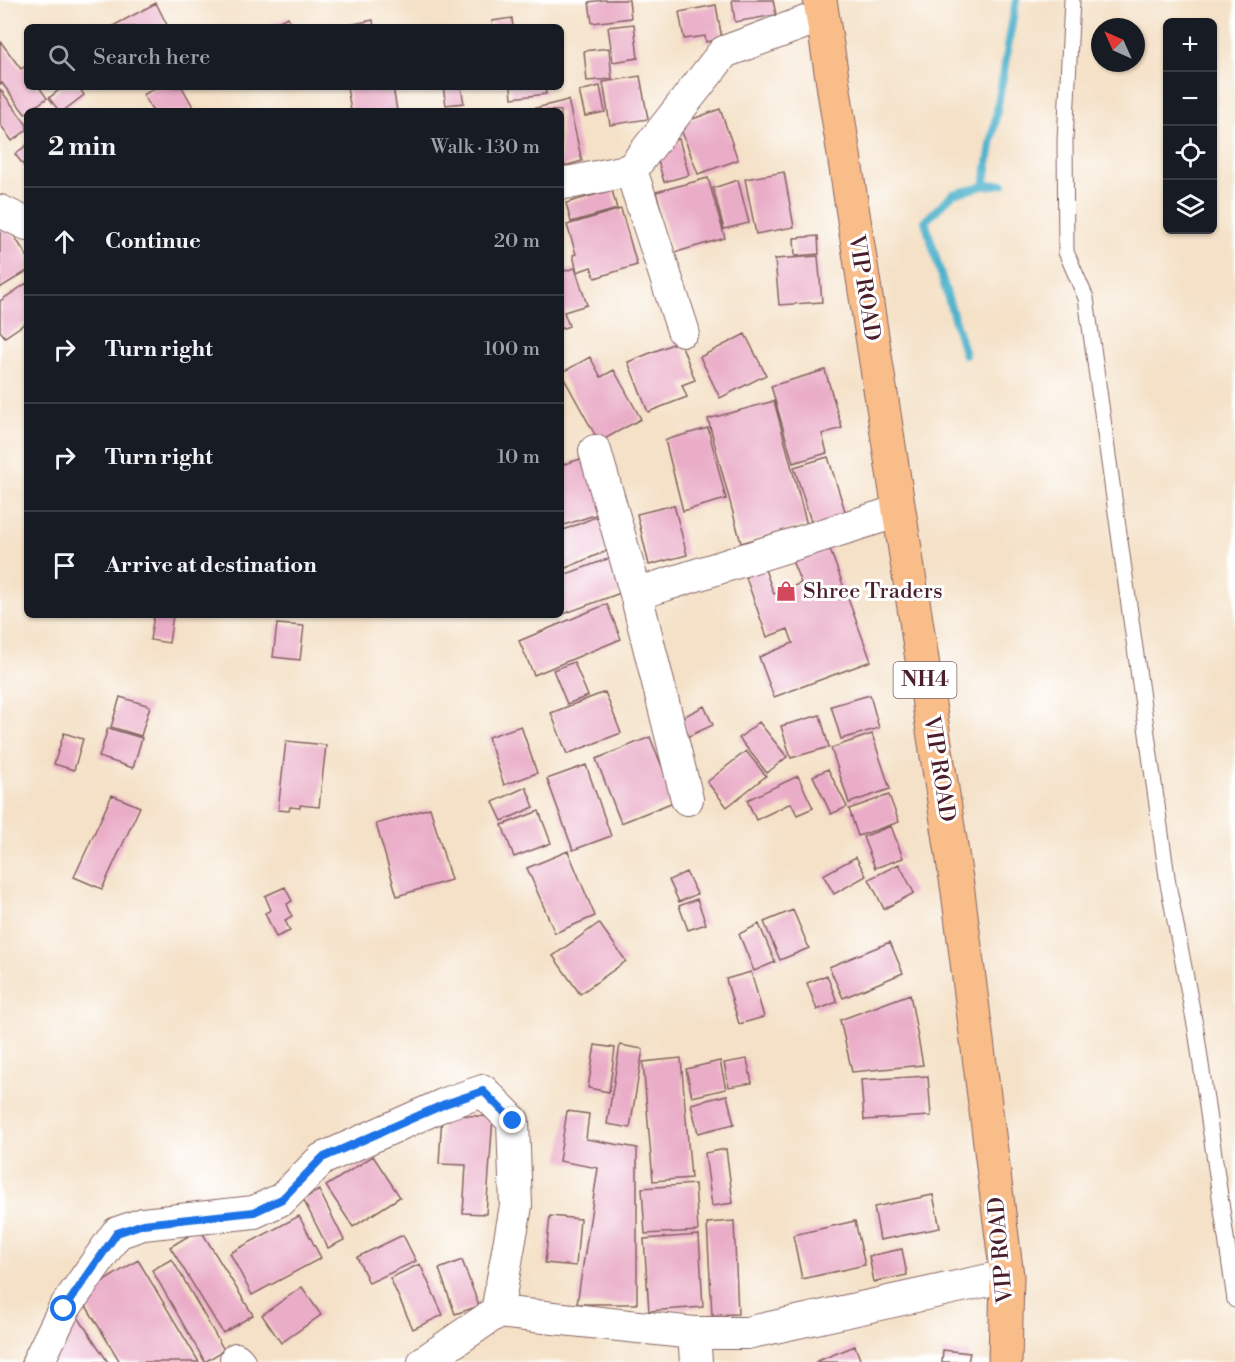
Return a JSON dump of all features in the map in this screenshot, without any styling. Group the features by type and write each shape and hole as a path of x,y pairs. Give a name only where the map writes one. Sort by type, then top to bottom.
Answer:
{"highway":[{"name":"VIP ROAD","path":"821,8 958,892 1007,1276 1005,1362"}],"street":[{"path":"564,183 631,170 724,52 821,8"},
{"path":"631,170 683,330"},
{"path":"0,211 24,223"},
{"path":"596,451 636,594 687,799"},
{"path":"636,594 899,511"},
{"path":"38,1362 64,1309 117,1233 143,1224 254,1212 282,1199 322,1158 445,1104 483,1091 513,1121 516,1206 497,1312"},
{"path":"424,1362 497,1312 695,1347 747,1333 1007,1276"}],"lane":[{"path":"1072,0 1065,141 1066,252 1086,298 1168,884 1197,1030 1235,1300"}],"building":[{"path":"629,0 631,18 592,23 589,2"},
{"path":"732,0 773,0 776,15 735,22"},
{"path":"156,3 166,24 117,24"},
{"path":"716,5 722,39 706,42 705,36 684,39 679,12"},
{"path":"288,17 292,24 273,24"},
{"path":"512,18 513,24 492,24 492,21"},
{"path":"373,20 374,24 354,24"},
{"path":"634,24 638,58 613,62 608,27"},
{"path":"0,41 21,69 24,67 24,90 41,90 47,98 33,108 24,108 24,113 2,83 0,84"},
{"path":"609,48 612,79 587,81 584,51"},
{"path":"640,76 648,119 610,125 603,82"},
{"path":"600,86 605,112 585,116 579,91"},
{"path":"0,89 24,121 24,132 12,141 0,124"},
{"path":"59,90 81,90 84,95 67,108 57,108 49,98"},
{"path":"152,90 184,90 193,107 151,108 143,95"},
{"path":"348,90 394,90 396,108 350,108"},
{"path":"444,90 462,90 464,103 446,105"},
{"path":"511,90 545,90 546,94 512,98"},
{"path":"568,100 582,161 564,166 564,108 536,108"},
{"path":"720,109 738,160 698,174 679,124"},
{"path":"679,139 689,175 664,182 654,147"},
{"path":"24,147 24,166 15,154"},
{"path":"784,172 794,227 756,234 745,179"},
{"path":"708,178 725,238 673,253 656,192"},
{"path":"738,180 749,223 724,229 713,188"},
{"path":"612,190 617,209 571,222 566,203"},
{"path":"621,209 637,265 595,278 591,267 577,272 573,255 576,254 567,225"},
{"path":"6,223 24,251 24,273 0,288 0,226"},
{"path":"818,236 819,254 795,256 794,238"},
{"path":"818,256 822,302 779,305 775,259"},
{"path":"575,268 587,305 564,312 564,271"},
{"path":"24,285 24,324 5,337 0,331 0,301"},
{"path":"564,312 569,326 564,328"},
{"path":"745,334 766,375 720,398 700,357"},
{"path":"680,341 695,380 682,385 687,397 648,412 628,362"},
{"path":"590,357 601,377 614,370 641,419 599,442 564,378 564,371"},
{"path":"825,370 842,428 822,434 827,453 793,463 771,386"},
{"path":"774,401 807,525 741,543 708,419"},
{"path":"708,428 726,499 683,511 665,440"},
{"path":"587,457 604,512 564,525 564,464"},
{"path":"828,457 847,517 813,528 794,467"},
{"path":"674,505 687,555 649,565 637,514"},
{"path":"598,516 611,549 564,569 564,530"},
{"path":"828,544 871,661 774,697 759,657 793,643 788,629 767,637 744,572 763,564 774,594 801,583 791,558"},
{"path":"610,558 623,592 564,614 564,575"},
{"path":"607,604 621,639 534,675 519,641"},
{"path":"154,618 173,618 169,643 150,640"},
{"path":"277,624 304,626 300,660 273,657"},
{"path":"574,662 588,696 567,704 553,670"},
{"path":"605,692 621,733 567,754 551,713"},
{"path":"870,695 879,728 841,739 831,706"},
{"path":"120,697 150,706 141,736 111,727"},
{"path":"704,706 713,725 689,736 681,718"},
{"path":"820,715 829,747 791,758 781,726"},
{"path":"759,722 787,757 767,773 739,738"},
{"path":"521,726 537,773 504,785 488,737"},
{"path":"108,728 142,738 133,768 99,757"},
{"path":"64,733 83,739 74,770 54,764"},
{"path":"872,734 890,789 849,803 831,748"},
{"path":"650,737 676,801 621,823 596,759"},
{"path":"286,741 326,745 319,807 300,805 300,808 290,807 289,811 278,810"},
{"path":"746,751 766,776 727,807 707,782"},
{"path":"586,765 611,836 573,850 547,779"},
{"path":"828,769 847,807 831,814 813,776"},
{"path":"798,776 813,808 797,815 791,803 756,820 747,800"},
{"path":"526,787 534,807 502,821 493,802"},
{"path":"112,795 140,807 102,889 74,877"},
{"path":"889,795 899,822 858,836 849,809"},
{"path":"430,808 451,880 397,896 376,824"},
{"path":"539,811 551,843 514,857 502,825"},
{"path":"891,826 903,858 875,868 863,837"},
{"path":"568,851 595,916 555,933 527,868"},
{"path":"856,857 866,876 834,894 823,875"},
{"path":"899,864 914,893 884,909 869,879"},
{"path":"686,872 697,894 679,902 669,880"},
{"path":"285,887 292,901 287,904 292,916 285,920 290,931 276,937 265,913 271,910 265,896"},
{"path":"697,899 706,924 688,930 679,906"},
{"path":"793,910 809,948 780,960 764,922"},
{"path":"599,923 626,961 580,994 553,956"},
{"path":"759,924 775,962 754,971 739,934"},
{"path":"890,942 903,973 843,998 829,967"},
{"path":"751,972 764,1017 739,1024 726,979"},
{"path":"827,975 837,1002 817,1010 807,983"},
{"path":"910,994 923,1065 852,1072 840,1020"},
{"path":"595,1045 615,1048 609,1092 588,1088"},
{"path":"620,1045 643,1049 630,1128 607,1124"},
{"path":"681,1058 691,1178 653,1181 643,1062"},
{"path":"747,1059 752,1083 729,1087 724,1063"},
{"path":"720,1061 726,1089 692,1097 686,1069"},
{"path":"928,1076 931,1116 864,1120 861,1080"},
{"path":"727,1095 734,1124 698,1133 691,1104"},
{"path":"567,1111 589,1114 586,1139 637,1148 637,1304 577,1304 598,1168 559,1161"},
{"path":"442,1114 493,1117 486,1214 463,1213 466,1165 439,1164"},
{"path":"726,1149 733,1203 712,1206 705,1153"},
{"path":"373,1156 400,1197 353,1227 326,1186"},
{"path":"695,1184 698,1231 645,1234 642,1188"},
{"path":"319,1190 344,1240 328,1248 303,1199"},
{"path":"933,1195 940,1228 880,1240 874,1207"},
{"path":"299,1216 321,1258 252,1295 230,1253"},
{"path":"550,1216 580,1219 576,1266 545,1263"},
{"path":"734,1221 738,1314 712,1315 707,1223"},
{"path":"855,1221 865,1265 802,1279 793,1235"},
{"path":"200,1229 253,1315 223,1333 170,1247"},
{"path":"403,1235 416,1261 369,1283 357,1257"},
{"path":"699,1235 703,1307 649,1311 644,1239"},
{"path":"902,1249 907,1275 874,1282 869,1256"},
{"path":"172,1259 224,1350 205,1362 152,1270"},
{"path":"138,1260 199,1362 120,1362 80,1296"},
{"path":"462,1260 479,1306 455,1314 439,1269"},
{"path":"420,1264 443,1315 413,1329 390,1278"},
{"path":"302,1287 321,1315 281,1343 262,1315"},
{"path":"74,1311 108,1362 49,1362"},
{"path":"855,1346 861,1362 815,1362"},
{"path":"943,1350 970,1353 968,1362 942,1362"}],"waterway":[{"path":"984,186 1016,0"},
{"path":"965,355 925,221 953,194 1003,184"}],"place":[{"name":"Shree Traders","path":"786,591"}],"route":[{"path":"64,1309 117,1233 143,1224 254,1212 282,1199 322,1158 445,1104 483,1091 513,1121"}]}
